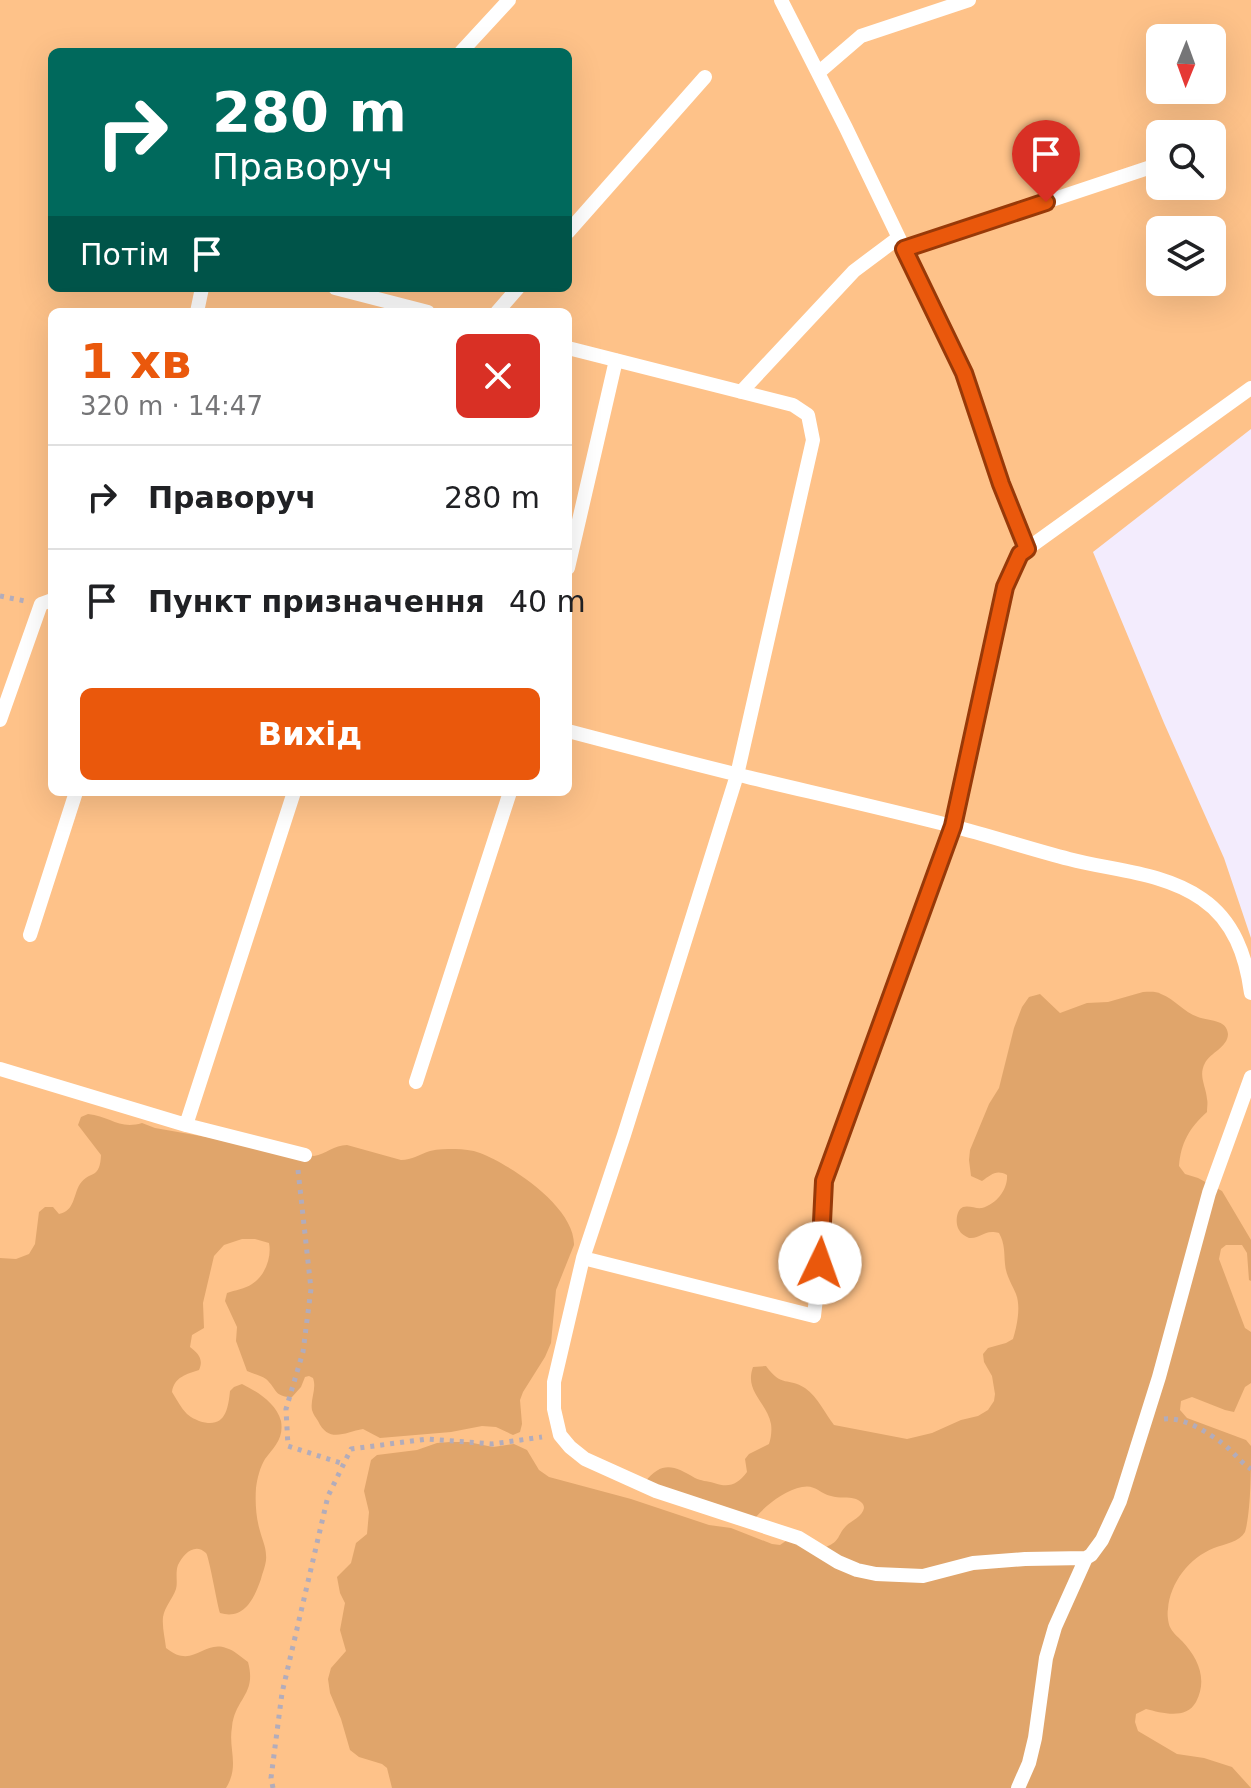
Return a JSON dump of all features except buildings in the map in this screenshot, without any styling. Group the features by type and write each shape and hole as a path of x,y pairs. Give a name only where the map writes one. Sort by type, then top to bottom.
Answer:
{"lane":[{"path":"465,48 509,0"},
{"path":"781,0 964,373 1001,484 1027,549"},
{"path":"818,73 861,36 969,0"},
{"path":"572,227 705,77"},
{"path":"741,392 854,271 901,244 1146,168"},
{"path":"349,292 403,308"},
{"path":"500,308 514,292"},
{"path":"572,349 793,405 808,415 813,440 737,775 583,1258 554,1382 554,1409 560,1435 585,1459 656,1491 799,1538 826,1556 857,1570 923,1576 973,1563 1086,1558"},
{"path":"572,551 616,360"},
{"path":"583,1258 814,1316 824,1181 953,826 1005,587 1020,554 1251,388"},
{"path":"0,720 41,604 48,601"},
{"path":"572,732 953,826 1071,860 1138,873 1176,885 1201,898 1232,929 1241,949 1251,993"},
{"path":"30,935 75,796"},
{"path":"186,1125 293,796"},
{"path":"416,1082 509,796"},
{"path":"0,1069 186,1125 300,1154"},
{"path":"1018,1788 1035,1738 1046,1658 1055,1627 1086,1558 1096,1550 1120,1501 1148,1414 1209,1193 1251,1077"}],"path":[{"path":"300,1154 311,1289 303,1352 286,1409 288,1446 344,1464"},
{"path":"1148,1414 1197,1427 1223,1444 1251,1469"},
{"path":"273,1788 271,1778 282,1693 328,1496 351,1449 427,1439 492,1444 560,1435"}],"shaded area":[{"path":"0,0 1251,0 1251,429 1093,552 1224,858 1251,938 1251,1788 0,1788"},
{"path":"1143,992 1159,993 1193,1015 1221,1023 1227,1029 1225,1043 1207,1059 1203,1068 1207,1112 1187,1136 1179,1166 1185,1174 1222,1191 1251,1240 1251,1281 1247,1253 1242,1245 1226,1245 1221,1249 1219,1259 1245,1328 1251,1332 1251,1383 1245,1387 1234,1412 1192,1397 1181,1401 1180,1410 1187,1418 1246,1440 1251,1446 1251,1466 1245,1532 1235,1540 1205,1552 1189,1565 1182,1572 1170,1599 1170,1627 1193,1654 1200,1669 1201,1685 1196,1702 1192,1708 1180,1713 1146,1709 1136,1714 1135,1722 1138,1731 1177,1754 1232,1767 1251,1788 392,1788 387,1768 350,1750 328,1679 331,1668 346,1651 340,1630 345,1603 337,1577 351,1563 356,1543 367,1534 369,1512 364,1491 371,1460 377,1455 417,1450 437,1443 468,1442 493,1447 514,1444 527,1450 539,1470 549,1477 631,1499 709,1525 731,1528 772,1544 780,1545 796,1534 826,1547 831,1545 861,1513 864,1508 860,1501 802,1487 776,1499 755,1518 645,1482 657,1470 669,1467 700,1480 724,1485 736,1483 747,1472 745,1459 769,1444 771,1434 769,1416 751,1383 753,1367 766,1366 781,1380 805,1388 834,1425 907,1439 932,1433 988,1410 995,1394 983,1354 988,1348 1013,1339 1018,1305 999,1233 989,1232 969,1238 959,1230 957,1217 963,1207 982,1208 992,1203 1006,1186 1007,1175 1003,1173 982,1181 971,1176 969,1160 970,1150 989,1104 999,1088 1014,1028 1029,997 1040,994 1060,1013 1087,1003 1108,1002"},
{"path":"88,1114 121,1124 142,1123 155,1128 314,1156 347,1145 401,1160 436,1150 474,1151 508,1167 539,1189 564,1216 572,1231 574,1245 556,1290 551,1343 523,1392 520,1400 522,1424 520,1432 513,1435 496,1427 482,1426 380,1438 363,1429 338,1435 327,1432 312,1410 313,1378 305,1377 292,1397 282,1396 266,1379 247,1371 236,1341 237,1327 225,1301 227,1293 257,1281 268,1260 269,1243 242,1239 224,1245 214,1256 203,1303 204,1328 192,1335 190,1347 199,1357 199,1370 178,1380 172,1392 191,1417 214,1423 226,1412 230,1391 242,1384 271,1403 282,1427 278,1442 265,1459 256,1484 257,1515 266,1558 255,1594 242,1611 220,1613 206,1553 194,1549 186,1553 178,1565 176,1589 163,1617 166,1648 175,1654 191,1656 218,1647 232,1650 248,1662 250,1682 234,1717 231,1735 233,1765 226,1788 0,1788 0,1258 16,1259 29,1254 35,1244 39,1212 45,1207 53,1207 59,1214 68,1210 80,1184 99,1168 101,1155 78,1125 81,1117"}],"route":[{"path":"820,1263 824,1181 953,826 1005,587 1020,554 1027,549 1001,484 964,373 904,249 1046,202"}]}
